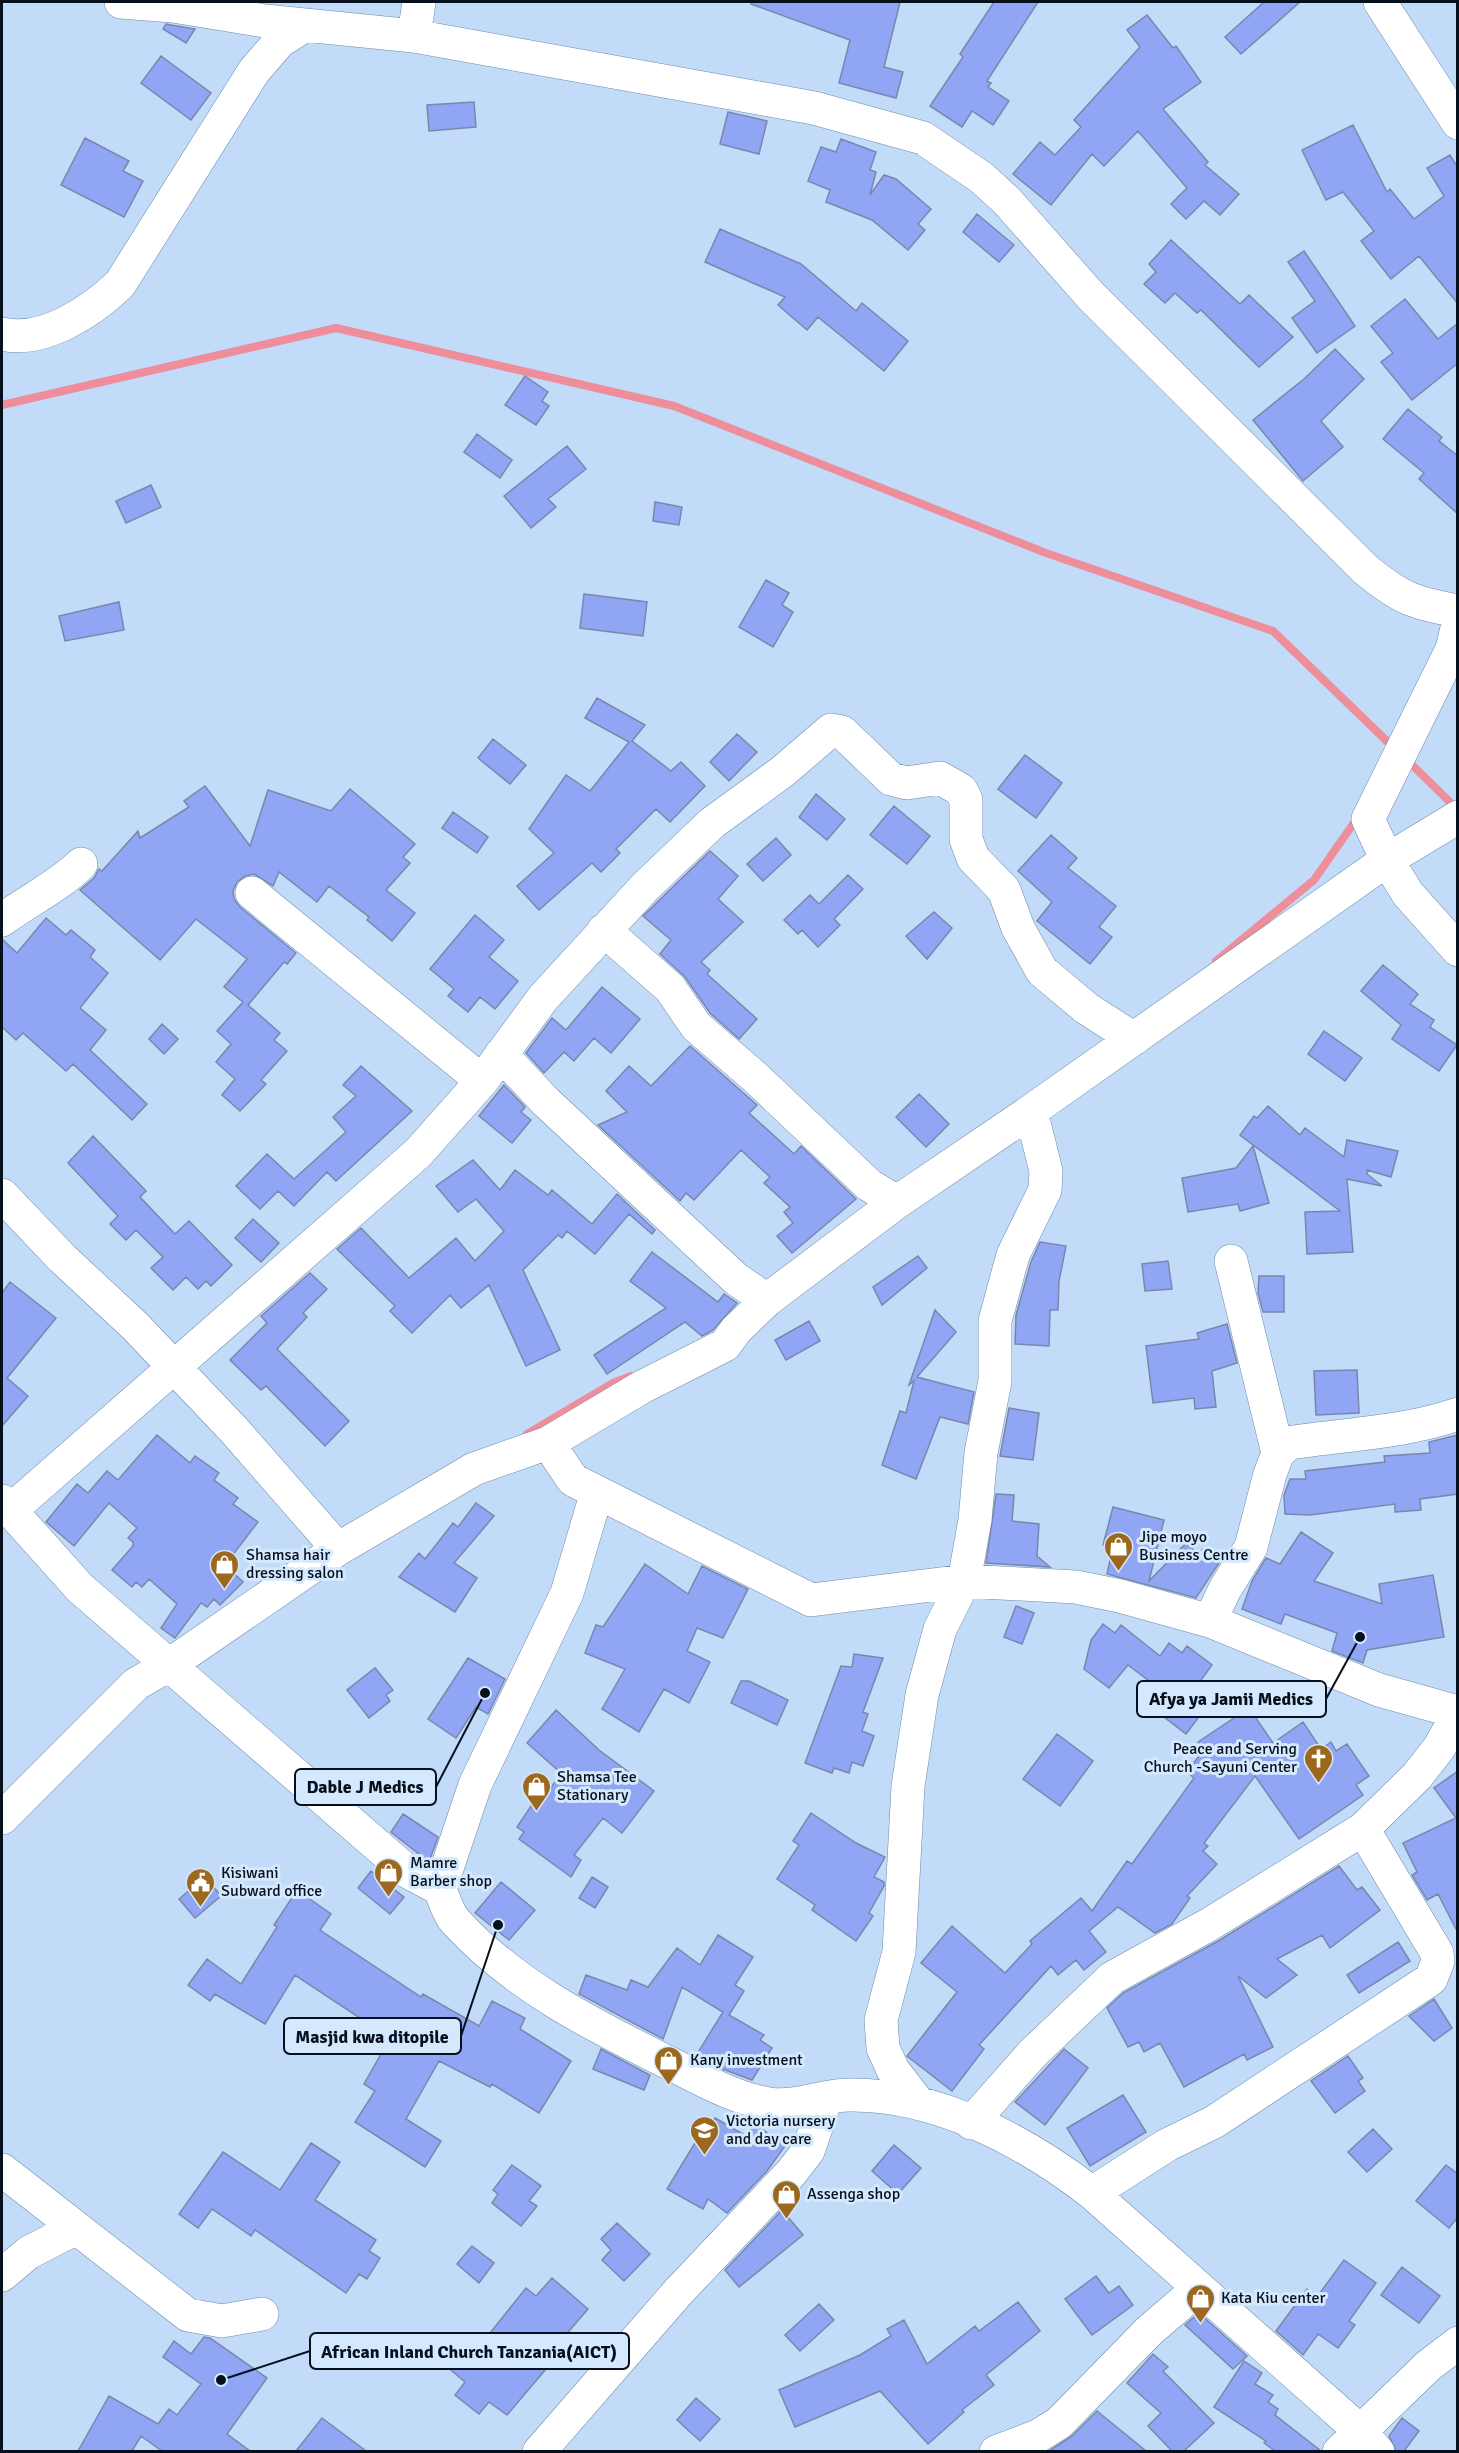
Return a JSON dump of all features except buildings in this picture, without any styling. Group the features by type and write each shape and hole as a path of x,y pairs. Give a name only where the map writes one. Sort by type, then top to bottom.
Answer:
{"street":[{"path":"121,2 173,6 304,26 414,36 814,108 923,138 982,178 1007,201 1090,295 1365,569 1395,594 1420,604 1458,611"},
{"path":"414,36 419,2"},
{"path":"1380,2 1458,123"},
{"path":"2,334 14,337 54,327 100,302 120,284 254,71 279,41 304,26"},
{"path":"1458,624 1452,649 1368,819 1387,860 1408,894 1458,950"},
{"path":"440,1888 408,1872 80,1588 10,1519 173,1368 418,1153 482,1081 543,998 604,930 712,823 782,772 831,730 842,732 891,778 907,783 940,778 961,790 966,800 966,839 973,858 1004,891 1018,928 1042,971 1086,1008 1134,1039"},
{"path":"2,1818 136,1684 169,1665 338,1549 474,1469 548,1443 642,1388 725,1345 736,1330 766,1300 897,1202 1031,1111 1387,860 1458,817"},
{"path":"2,920 24,903 65,880 81,864"},
{"path":"252,893 482,1081"},
{"path":"604,930 669,988 696,1026 756,1078 869,1185 897,1202"},
{"path":"501,1054 545,1101 736,1279 766,1300"},
{"path":"917,2102 893,2070 886,2055 883,2048 881,2020 899,1952 908,1786 922,1695 940,1629 964,1581 975,1520 981,1453 995,1381 995,1321 1013,1255 1045,1190 1046,1171 1031,1111"},
{"path":"2,1195 62,1258 135,1326 338,1549"},
{"path":"1231,1261 1278,1453"},
{"path":"1210,1621 1225,1589 1251,1547 1269,1474 1278,1453 1289,1443 1378,1433 1418,1426 1458,1414"},
{"path":"548,1443 573,1480 811,1600 964,1581 1076,1587 1120,1596 1210,1621 1379,1690 1458,1713 1439,1748 1417,1776 1363,1829 1210,1924 1112,1978 1033,2053 971,2123"},
{"path":"597,1492 567,1593 475,1785 440,1888 453,1920 510,1970 575,2016 729,2092 768,2104 795,2106 848,2095 917,2102 1022,2144 1054,2163 1092,2193 1199,2288 1359,2445 1428,2366 1458,2343"},
{"path":"1092,2193 1138,2162 1233,2110 1431,1979 1438,1960 1437,1953 1363,1829"},
{"path":"539,2451 679,2291 808,2151 826,2099"},
{"path":"2,2170 74,2229 188,2315 222,2321 262,2314"},
{"path":"2,2275 28,2253 74,2229"},
{"path":"996,2451 1038,2436 1059,2422 1149,2331 1199,2288"}],"waterway":[{"path":"2,405 336,328 674,406 1046,553 1273,631 1394,748"},
{"path":"1407,760 1456,808"},
{"path":"1216,961 1314,880 1358,817"},
{"path":"527,1434 613,1383 631,1376"}],"place":[{"name":"Jipe moyo Business Centre","path":"1118,1572"},
{"name":"Shamsa hair dressing salon","path":"225,1590"},
{"name":"Afya ya Jamii Medics","path":"1360,1637"},
{"name":"Dable J Medics","path":"485,1693"},
{"name":"Peace and Serving Church -Sayuni Center","path":"1318,1784"},
{"name":"Shamsa Tee Stationary","path":"536,1812"},
{"name":"Mamre Barber shop","path":"389,1898"},
{"name":"Kisiwani Subward office","path":"200,1908"},
{"name":"Masjid kwa ditopile","path":"498,1925"},
{"name":"Kany investment","path":"669,2086"},
{"name":"Victoria nursery and day care","path":"705,2156"},
{"name":"Assenga shop","path":"786,2220"},
{"name":"Kata Kiu center","path":"1200,2324"},
{"name":"African Inland Church Tanzania(AICT)","path":"221,2380"}]}
